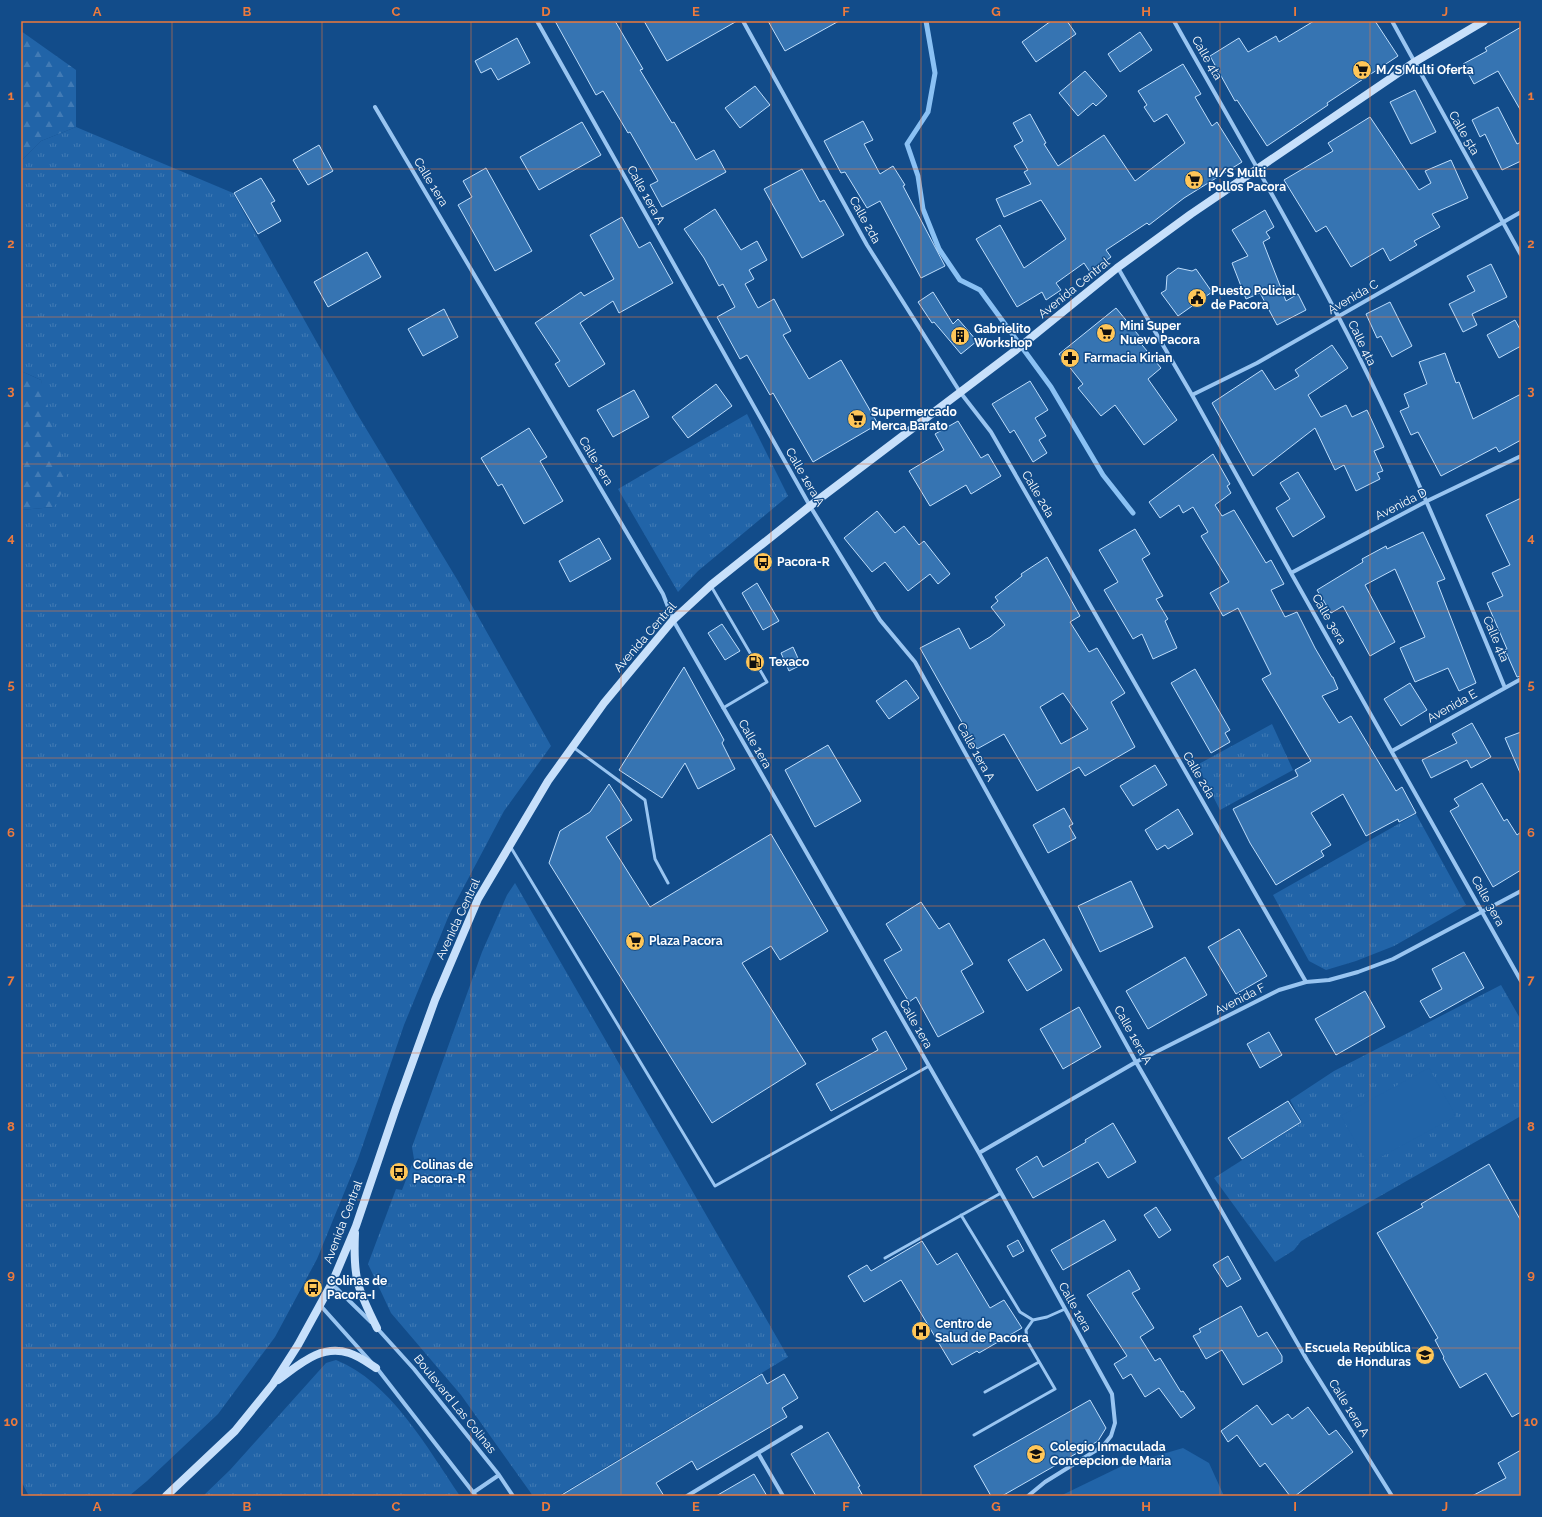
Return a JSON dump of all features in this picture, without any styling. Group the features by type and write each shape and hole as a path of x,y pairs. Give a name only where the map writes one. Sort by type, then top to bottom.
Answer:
{"street":[{"name":"Calle 1era A","path":"537,21 810,506 880,620 915,662 1136,1062 1307,1360 1392,1496"},
{"name":"Calle 2da","path":"743,21 868,245 960,392 991,432 1306,982"},
{"name":"Calle 4ta","path":"1174,21 1258,169 1338,316 1427,502 1505,688"},
{"name":"Calle 5ta","path":"1392,21 1413,63 1521,255"},
{"name":"Avenida Central","path":"166,1496 234,1431 273,1384 298,1345 332,1283 356,1226 435,1000 478,899 509,844 548,781 604,703 673,620 711,585 810,506 1016,350 1117,268 1191,214 1413,63 1484,21"},
{"name":"Calle 1era","path":"375,106 663,594 673,620 979,1153 1112,1394 1115,1423 1111,1436 1103,1446 1044,1482 1028,1496"},
{"name":"Avenida C","path":"1192,394 1257,363 1521,212"},
{"name":"Calle 3era","path":"1117,268 1192,394 1521,982"},
{"name":"Avenida D","path":"1291,573 1427,502 1521,456"},
{"name":"Avenida E","path":"1392,751 1521,679"},
{"name":"Avenida F","path":"979,1153 1136,1062 1279,990 1306,982 1329,980 1393,959 1483,913 1521,891"},
{"path":"356,1226 354,1262 356,1281 362,1299 377,1328"},
{"name":"Boulevard Las Colinas","path":"332,1283 414,1368 499,1475 513,1496"},
{"path":"320,1305 343,1329 376,1368 475,1494 499,1475"},
{"path":"273,1384 317,1353 332,1350 350,1353 376,1368"},
{"path":"687,1496 801,1427"},
{"path":"758,1453 783,1496"}],"lane":[{"path":"711,585 767,682 723,708"},
{"path":"573,747 645,800 655,859 668,883"},
{"path":"509,844 715,1186 929,1066"},
{"path":"885,1258 1001,1193"},
{"path":"961,1215 1020,1312 1033,1320 1047,1318 1065,1309"},
{"path":"974,1435 1055,1389 1027,1341 1026,1330 1033,1320"},
{"path":"986,1392 1040,1362"}],"green space":[{"path":"21,31 76,70 76,127 41,141 21,161"},
{"path":"76,127 233,193 356,412 458,581 551,746 504,811 449,915 404,1025 358,1159 317,1259 275,1337 218,1414 129,1496 29,1496 21,1481 21,510 54,507 41,380 21,371 21,161 41,141"},
{"path":"21,371 41,380 68,481 54,507 21,510"},
{"path":"747,414 788,496 698,571 678,592 618,489"},
{"path":"1272,724 1293,770 1220,810 1197,765"},
{"path":"1416,814 1466,905 1394,946 1356,961 1326,970 1309,961 1273,895"},
{"path":"515,883 788,1357 558,1496 533,1496 461,1395 391,1313 368,1264 396,1189 402,1190 414,1159 412,1147 482,952 507,895"},
{"path":"1501,985 1521,1020 1521,1116 1301,1241 1294,1250 1275,1262 1214,1178 1302,1122 1290,1100 1334,1071"},
{"path":"1429,1068 1456,1116 1368,1164 1341,1116"},
{"path":"336,1360 356,1370 391,1400 421,1438 460,1496 203,1496 230,1470 326,1363"},
{"path":"1183,1448 1209,1463 1224,1496 1060,1496 1122,1466"}],"building":[{"path":"555,21 615,21 643,69 640,70 672,123 674,122 696,160 714,150 726,172 662,207 650,185 658,181 630,132 628,133 603,91 596,95"},
{"path":"644,21 737,21 667,61"},
{"path":"768,21 839,21 785,51"},
{"path":"1051,21 1067,21 1076,34 1036,62 1022,42"},
{"path":"1314,21 1375,21 1398,56 1327,103 1328,105 1267,146 1237,100 1235,101 1210,56 1239,38 1248,52 1276,36 1279,42"},
{"path":"1521,27 1521,111 1498,71 1474,84 1463,64 1487,51 1485,48"},
{"path":"1140,32 1152,50 1120,72 1108,54"},
{"path":"517,38 530,63 498,80 491,68 481,73 475,61"},
{"path":"1183,64 1201,94 1195,97 1212,126 1217,122 1242,162 1184,198 1149,225 1147,223 1106,250 1111,257 1090,272 1084,263 1056,283 1061,290 1046,300 1042,292 1017,307 976,239 1000,225 1024,268 1066,239 1041,200 1004,217 996,199 1031,184 1024,172 1028,170 1014,146 1023,141 1013,123 1030,114 1046,143 1044,144 1058,166 1104,135 1135,181 1185,143 1167,114 1154,122 1144,107 1147,105 1138,91"},
{"path":"1085,71 1107,96 1096,106 1093,103 1078,116 1059,93"},
{"path":"755,86 770,105 740,128 725,108"},
{"path":"1415,90 1436,132 1411,144 1390,102"},
{"path":"1498,107 1517,144 1521,142 1521,161 1502,170 1485,134 1480,137 1472,120"},
{"path":"1370,117 1419,190 1431,183 1425,171 1451,160 1468,198 1432,214 1440,227 1414,241 1417,245 1390,261 1383,248 1351,267 1326,226 1316,232 1284,180 1333,151 1328,143"},
{"path":"863,121 873,140 864,144 880,174 893,166 905,185 903,186 945,266 921,278 880,201 867,208 845,172 841,173 824,141"},
{"path":"582,122 601,155 539,190 520,157"},
{"path":"319,145 333,171 308,185 293,160"},
{"path":"486,168 532,251 495,271 458,205 472,197 463,181"},
{"path":"802,169 820,202 824,200 844,235 802,258 764,189"},
{"path":"261,178 275,201 271,203 281,221 258,234 234,193"},
{"path":"715,209 741,250 757,241 767,260 749,270 754,279 745,284 758,308 774,299 791,331 783,335 809,379 841,360 878,424 813,462 773,393 770,395 747,355 740,359 717,317 735,307 723,284 719,286 704,258 684,229"},
{"path":"1265,210 1274,227 1266,232 1270,238 1263,242 1286,301 1298,294 1306,310 1277,325 1260,293 1246,299 1232,263 1248,256 1232,230"},
{"path":"622,217 639,248 650,242 673,283 619,313 613,301 580,323 605,364 569,387 555,364 560,361 535,323 581,292 584,296 614,279 590,235"},
{"path":"367,252 381,277 328,307 314,282"},
{"path":"1491,264 1507,297 1472,314 1477,325 1463,332 1449,304 1475,291 1467,276"},
{"path":"1178,268 1192,271 1196,269 1212,292 1178,316 1161,293 1166,290 1167,276"},
{"path":"933,292 953,324 958,319 977,341 961,354 934,322 932,323 918,302"},
{"path":"1390,302 1412,346 1392,357 1381,336 1377,338 1366,314"},
{"path":"1116,308 1140,337 1138,340 1161,368 1148,379 1177,420 1144,445 1115,405 1101,416 1078,388 1083,384 1059,354"},
{"path":"444,309 458,337 423,356 408,329"},
{"path":"1515,320 1521,331 1521,346 1499,358 1487,335"},
{"path":"1332,345 1348,368 1308,395 1321,417 1346,405 1352,417 1367,410 1384,447 1374,451 1383,471 1377,473 1380,479 1356,491 1344,465 1335,470 1315,428 1253,476 1212,403 1262,370 1275,390 1299,376 1295,370"},
{"path":"1445,353 1456,383 1459,382 1473,419 1521,394 1521,440 1499,452 1496,447 1441,476 1418,432 1411,435 1400,411 1409,407 1404,394 1427,384 1419,362"},
{"path":"1030,381 1048,410 1035,418 1046,436 1039,440 1047,453 1033,462 1014,430 1010,433 992,404"},
{"path":"716,384 732,406 688,438 672,417"},
{"path":"634,390 649,417 613,437 597,410"},
{"path":"958,421 981,458 988,454 1001,476 971,494 966,485 930,506 909,471 944,450 935,434"},
{"path":"529,428 547,457 540,461 563,501 524,524 502,484 498,486 481,458"},
{"path":"1213,454 1230,484 1227,486 1231,493 1215,505 1222,516 1234,510 1266,563 1271,560 1284,584 1271,590 1285,617 1297,612 1315,648 1333,677 1338,689 1322,696 1339,723 1351,716 1396,791 1402,787 1416,813 1399,822 1398,819 1366,836 1343,794 1311,813 1331,845 1321,851 1324,856 1276,885 1250,843 1233,809 1298,776 1295,770 1311,761 1262,679 1271,674 1238,608 1223,616 1210,593 1229,582 1201,536 1208,532 1193,507 1183,513 1179,505 1160,518 1149,502"},
{"path":"1298,472 1325,517 1293,537 1276,508 1290,499 1280,483"},
{"path":"1521,498 1521,676 1517,677 1505,650 1507,649 1487,603 1503,596 1492,573 1510,565 1486,515"},
{"path":"877,511 895,533 904,526 919,545 924,541 950,574 938,584 930,574 908,591 885,562 872,572 844,538"},
{"path":"1135,529 1150,554 1142,559 1163,596 1156,599 1168,619 1165,621 1177,648 1153,659 1142,634 1133,639 1104,590 1118,582 1099,550"},
{"path":"1423,532 1445,579 1437,582 1476,683 1459,691 1448,668 1415,682 1400,648 1425,637 1395,569 1365,585 1395,642 1370,656 1343,606 1331,613 1317,590 1363,562 1362,559 1386,546 1387,549"},
{"path":"599,538 611,559 570,582 559,561"},
{"path":"1047,557 1080,616 1070,622 1089,652 1097,648 1125,693 1111,702 1135,747 1085,776 1079,767 1037,791 1004,734 977,749 920,648 959,628 970,649 990,637 1005,625 991,607 998,601 995,597 1022,576 1021,574","holes":["1063,693 1088,729 1061,744 1040,707"]},
{"path":"757,583 779,621 763,630 742,593"},
{"path":"722,624 740,651 725,660 708,633"},
{"path":"793,647 801,665 789,671 781,653"},
{"path":"684,667 724,740 722,743 735,769 698,789 685,763 662,798 619,770"},
{"path":"1195,669 1230,730 1225,733 1230,742 1211,753 1171,683"},
{"path":"906,680 919,698 889,719 876,701"},
{"path":"1410,683 1427,710 1401,726 1384,699"},
{"path":"1472,723 1491,757 1471,768 1467,760 1431,778 1422,760 1457,743 1452,734"},
{"path":"1521,732 1521,775 1505,738"},
{"path":"828,745 861,801 815,827 785,770"},
{"path":"1155,765 1167,785 1133,806 1120,786"},
{"path":"1482,783 1504,821 1507,819 1517,835 1521,832 1521,870 1493,887 1450,811 1459,806 1454,799"},
{"name":"Plaza Pacora","path":"609,784 632,820 606,837 650,907 771,834 828,931 780,960 771,946 742,963 806,1064 712,1123 549,863 560,831 590,812"},
{"path":"1064,808 1073,824 1069,826 1076,838 1048,853 1033,825"},
{"path":"1178,809 1193,834 1168,849 1165,845 1157,850 1145,830"},
{"path":"1131,881 1153,927 1100,952 1078,906"},
{"path":"921,902 939,929 949,923 973,964 961,971 984,1012 938,1037 916,997 909,1002 884,960 902,950 886,924"},
{"path":"1239,929 1267,976 1236,994 1208,947"},
{"path":"1044,939 1062,970 1027,991 1008,960"},
{"path":"1464,952 1484,988 1430,1018 1420,1001 1442,989 1432,969"},
{"path":"1185,957 1207,995 1148,1029 1126,991"},
{"path":"1365,991 1385,1027 1336,1055 1315,1019"},
{"path":"1079,1007 1101,1047 1063,1069 1040,1029"},
{"path":"886,1031 907,1069 831,1111 816,1084 878,1050 872,1039"},
{"path":"1269,1032 1282,1055 1260,1068 1247,1044"},
{"path":"1288,1101 1301,1122 1242,1159 1228,1138"},
{"path":"1113,1123 1136,1162 1108,1178 1098,1162 1033,1198 1016,1169 1037,1156 1043,1167 1086,1142 1085,1140"},
{"path":"1489,1164 1521,1221 1521,1412 1512,1417 1486,1373 1460,1388 1443,1358 1444,1357 1435,1340 1438,1338 1377,1233 1423,1207 1421,1204"},
{"path":"1156,1207 1171,1230 1159,1238 1144,1215"},
{"path":"1104,1220 1116,1240 1063,1270 1051,1250"},
{"path":"1018,1240 1024,1251 1013,1257 1007,1246"},
{"path":"922,1241 937,1265 957,1253 990,1308 1004,1300 1022,1328 979,1353 977,1351 952,1365 901,1280 864,1302 848,1276 867,1265 871,1271"},
{"path":"1228,1256 1241,1279 1227,1287 1213,1265"},
{"path":"1129,1270 1140,1289 1132,1293 1154,1328 1140,1337 1155,1361 1160,1358 1181,1392 1183,1391 1195,1408 1181,1418 1159,1388 1145,1397 1131,1374 1123,1379 1114,1364 1127,1356 1087,1295"},
{"path":"1241,1306 1258,1337 1267,1332 1282,1356 1282,1362 1243,1385 1222,1350 1206,1359 1193,1336 1201,1332 1199,1329"},
{"path":"762,1374 767,1384 784,1374 798,1398 782,1408 787,1417 697,1470 692,1461 656,1483 664,1496 560,1496"},
{"name":"Colegio Inmaculada Concepcion de Maria","path":"1090,1400 1106,1428 1098,1441 1002,1496 991,1496 974,1466"},
{"path":"1257,1405 1272,1425 1288,1414 1292,1419 1308,1407 1329,1435 1336,1430 1353,1452 1295,1496 1290,1496 1265,1463 1260,1467 1237,1435 1228,1442 1221,1431"},
{"path":"828,1432 860,1486 858,1487 863,1496 816,1496 791,1454"},
{"path":"1521,1450 1521,1496 1472,1496 1506,1478 1498,1463"},
{"path":"754,1474 767,1496 716,1496"}],"waterway":[{"path":"926,21 935,73 928,112 907,144 918,176 923,209 939,249 960,280 980,290 1051,387 1103,475 1133,513"}],"place":[{"name":"M/S Multi Oferta","path":"1362,70"},
{"name":"M/S Multi Pollos Pacora","path":"1194,180"},
{"name":"Puesto Policial de Pacora","path":"1197,298"},
{"name":"Mini Super Nuevo Pacora","path":"1106,333"},
{"name":"Gabrielito Workshop","path":"960,336"},
{"name":"Farmacia Kirian","path":"1070,358"},
{"name":"Supermercado Merca Barato","path":"857,419"},
{"name":"Pacora-R","path":"763,562"},
{"name":"Texaco","path":"755,662"},
{"name":"Plaza Pacora","path":"635,941"},
{"name":"Colinas de Pacora-R","path":"399,1172"},
{"name":"Colinas de Pacora-I","path":"313,1288"},
{"name":"Centro de Salud de Pacora","path":"921,1331"},
{"name":"Escuela República de Honduras","path":"1425,1355"},
{"name":"Colegio Inmaculada Concepcion de Maria","path":"1036,1454"}]}
